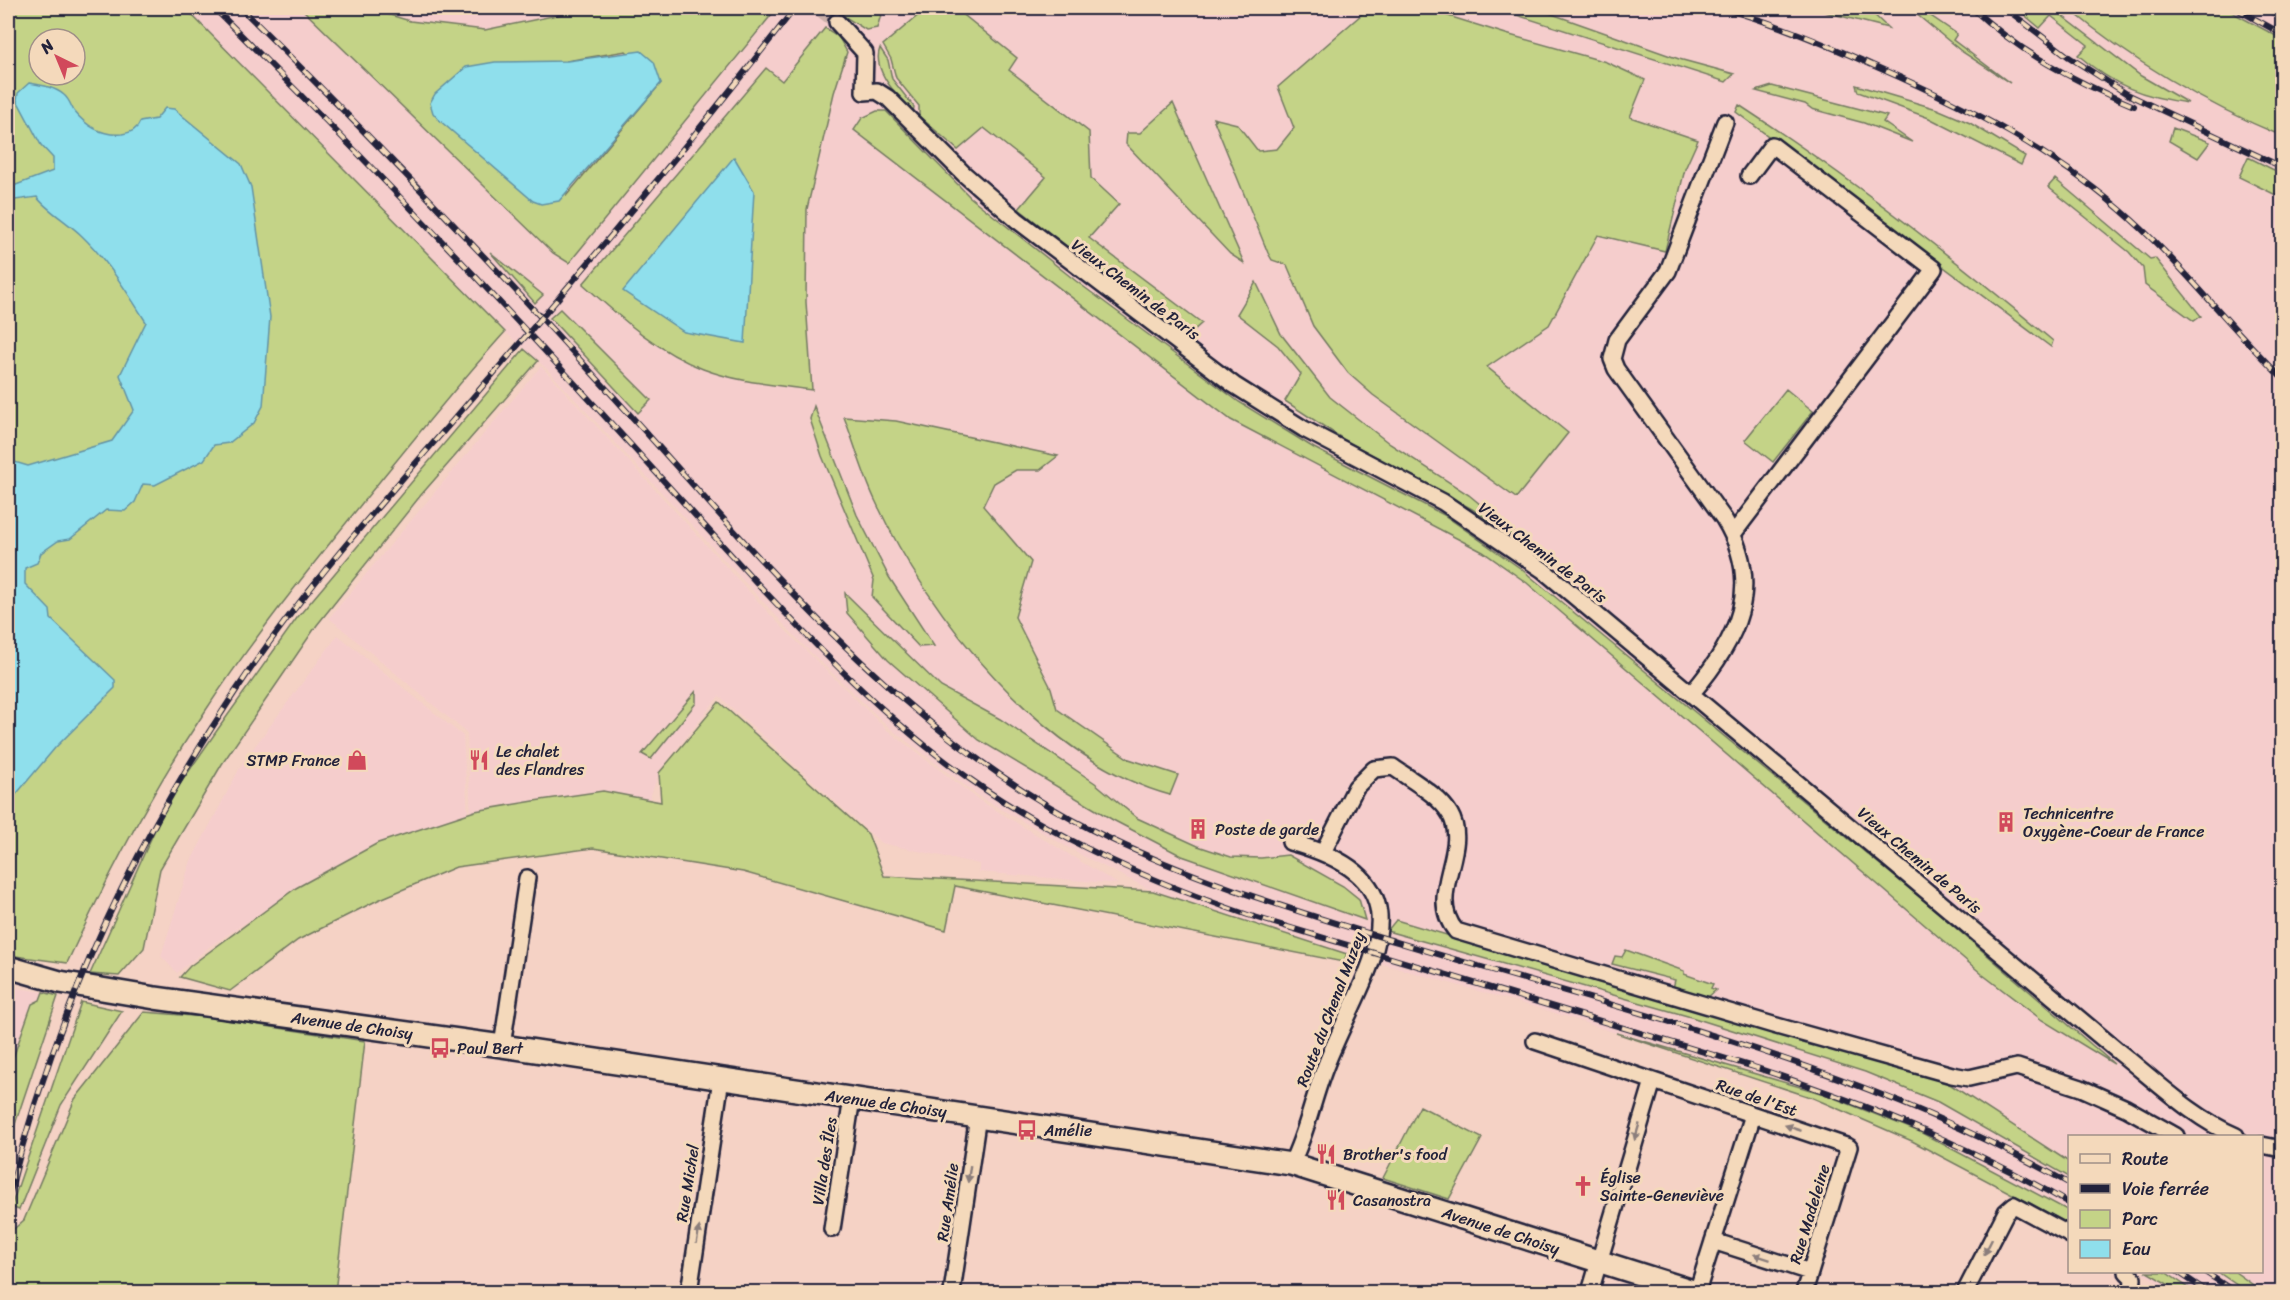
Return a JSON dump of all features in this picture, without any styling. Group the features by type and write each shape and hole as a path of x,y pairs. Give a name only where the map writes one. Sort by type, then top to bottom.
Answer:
{"main road":[{"name":"Avenue de Choisy","path":"8,966 60,982 154,998 502,1046 1291,1164 1696,1293"},
{"name":"Avenue de Choisy","path":"8,979 33,983 60,982"}],"street":[{"name":"Vieux Chemin de Paris","path":"837,22 865,53 864,92 877,91 888,98 978,188 1033,233 1234,385 1304,429 1443,502 1495,536 1570,592 2120,1052 2183,1103 2232,1135"},
{"path":"1691,694 1719,659 1741,617 1743,575 1733,534 1620,376 1612,359 1617,339 1671,264 1725,122"},
{"path":"1733,534 1934,269 1772,145 1749,176"},
{"path":"1323,852 1356,787 1374,770 1393,767 1444,806 1452,816 1456,837 1444,910 1456,931 1773,1025 1952,1075 1969,1078 2018,1067 2117,1104 2172,1135"},
{"name":"Route du Chenal Muzey","path":"1290,842 1323,852 1354,869 1369,887 1379,908 1380,926 1370,966 1327,1063 1291,1164"},
{"path":"502,1046 527,878"},
{"name":"Rue de l'Est","path":"1534,1041 1849,1147"},
{"name":"Rue Michel","path":"689,1293 721,1079"},
{"path":"1590,1293 1653,1081"},
{"name":"Villa des Îles","path":"832,1229 852,1098"},
{"path":"1696,1293 1753,1115"},
{"name":"Rue Amélie","path":"952,1293 978,1116"},
{"path":"2263,1146 2283,1149"},
{"name":"Rue Madeleine","path":"1804,1293 1849,1147"},
{"path":"1965,1293 2006,1212 2014,1205 2068,1234"},
{"path":"1713,1241 1810,1272"}],"shaded area":[{"path":"185,8 2282,8 2282,1292 2173,1292 2143,1273 2263,1273 2263,1135 2068,1135 2068,1223 1912,1141 1813,1098 1549,1011 1347,954 1153,891 1083,856 980,797 891,729 806,648 547,369 505,332"},
{"path":"541,366 780,625 887,730 979,800 1118,884 979,872 979,864 881,843 719,696 660,770 643,816 471,816 467,733 329,618"},
{"path":"338,635 463,736 468,815 298,888 209,947 177,973 161,956 190,863 243,762"},
{"path":"8,987 43,992 40,1000 32,1004 8,1072"}],"green space":[{"path":"8,8 185,8 505,332 470,371 328,546 223,684 148,804 67,963 8,955"},
{"path":"301,8 367,8 410,21 485,30 591,8 777,8 569,263 553,253","holes":["626,51 661,83 567,195 567,61"]},
{"path":"835,8 883,8 877,28 866,30 834,10"},
{"path":"927,8 955,8 1017,58 1009,70 1089,132 1091,178 1119,204 1089,238 1202,323 1185,338 1019,209 1046,177 984,128 958,150 919,116 919,106 896,78 891,59 883,45"},
{"path":"1369,8 1423,8 1606,62 1645,80 1630,117 1698,140 1685,169 1665,251 1598,235 1549,325 1487,367 1568,433 1516,498 1373,395 1348,373 1313,326 1287,265 1272,260 1268,253 1213,118 1237,124 1258,151 1277,149 1294,128 1278,87"},
{"path":"1495,8 1535,8 1679,59 1734,74 1726,82"},
{"path":"1818,8 1867,8 1888,28 1817,10"},
{"path":"1909,8 1919,8 1957,34 1953,40 2010,83 1961,51"},
{"path":"2016,8 2052,8 2141,76 2188,103 2143,93 2104,75 2078,55 2088,45 2051,16 2040,28"},
{"path":"2068,8 2224,8 2282,39 2282,136 2225,110 2170,80 2118,46"},
{"path":"2259,8 2282,8 2282,20"},
{"path":"825,28 838,36 847,52 834,93 807,209 806,302 812,390 729,377 686,362 639,332 583,284 766,68 782,81"},
{"path":"880,48 888,60 892,79 914,107 913,113 883,74 879,66"},
{"path":"1856,85 1937,109 1970,123 2025,156 2021,165 1929,118 1858,92"},
{"path":"1772,86 1887,116 1883,122 1912,142 1864,123 1756,91"},
{"path":"1173,103 1244,263 1230,254 1126,144 1127,133 1140,133"},
{"path":"1739,105 1820,160 1938,248 2053,341 2051,347 1736,112"},
{"path":"877,111 886,111 970,197 1076,281 1239,402 1314,448 1444,515 1520,568 1929,905 2114,1064 2042,1020 1983,975 1527,583 1483,552 1231,420 854,130 862,118"},
{"path":"2173,128 2210,142 2198,158 2169,141"},
{"path":"2248,157 2282,174 2282,198 2239,177"},
{"path":"2055,179 2150,259 2155,258 2201,316 2194,321 2145,285 2143,268 2129,252 2048,187"},
{"path":"490,252 543,295 535,303"},
{"path":"1256,282 1281,334 1330,397 1390,444 1469,495 1545,558 1472,509 1343,439 1285,401 1301,374 1278,346 1237,314"},
{"path":"560,309 651,400 638,413 550,318"},
{"path":"524,349 538,361 421,495 317,625 222,764 160,869 144,948 119,976 90,974 167,803 218,729 297,618"},
{"path":"1786,389 1813,411 1773,462 1745,440"},
{"path":"814,406 857,515 889,577 934,646 919,647 872,597 874,580 822,456 810,419"},
{"path":"844,417 896,421 1058,456 1040,470 1016,470 994,483 983,506 1031,562 1015,617 1051,688 1057,709 1129,759 1178,775 1170,795 1123,777 1078,751 1036,717 996,678 959,636 899,546 871,492"},
{"path":"845,593 941,687 1000,719 1095,783 1137,818 1198,846 1231,857 1261,858 1288,855 1343,886 1359,899 1365,920 1182,856 1113,820 979,740 888,660 847,613"},
{"path":"696,691 696,703 651,759 642,754"},
{"path":"719,702 868,834 884,876 1153,891 1347,954 1343,962 955,886 946,930 743,872 593,848 456,867 378,900 298,940 230,991 180,977 190,966 296,888 378,843 475,811 603,791 661,802 659,773"},
{"path":"1396,920 1948,1083 2068,1161 2068,1176 1938,1102 1865,1072 1691,1017 1387,931"},
{"path":"1626,950 1684,971 1684,974 1713,984 1711,988 1716,990 1707,998 1673,988 1675,980 1612,964 1615,956 1622,957"},
{"path":"43,992 58,996 8,1145 8,1072 32,1004 40,1000"},
{"path":"81,1002 122,1011 61,1105 19,1210 11,1207"},
{"path":"144,1012 206,1017 365,1041 335,1292 8,1292 8,1234 24,1220 75,1099"},
{"path":"1616,1033 1824,1094 1920,1132 2068,1210 2068,1223 1912,1141 1813,1098"},
{"path":"1420,1106 1482,1138 1449,1199 1383,1178"},
{"path":"2149,1273 2166,1273 2195,1292 2181,1292"},
{"path":"2219,1273 2236,1273 2263,1292 2247,1292"}],"water":[{"path":"641,51 654,62 661,83 559,201 541,204 533,201 439,120 433,113 430,103 435,94 466,67 495,62 567,61"},
{"path":"27,85 27,87 48,87 56,90 67,98 74,111 84,122 108,134 130,132 140,122 156,119 165,108 174,109 241,164 251,187 270,317 263,406 254,423 229,443 214,445 204,460 155,485 143,484 135,502 125,511 106,510 70,539 58,541 41,553 37,563 25,568 25,584 50,610 51,619 115,680 115,688 55,748 8,804 8,460 28,466 112,441 134,410 120,375 146,322 108,266 77,231 37,197 8,201 8,188 53,171 53,158 41,145 17,100 18,93"},
{"path":"734,157 754,191 745,343 684,332 623,291"}],"tunnel":[{"path":"819,8 837,22"}],"railway":[{"path":"214,8 443,242 825,654 923,744 1019,811 1055,832 1130,869 1248,915 1797,1082 1956,1145 1995,1163 2068,1203"},
{"path":"241,8 476,248 777,577 834,635 893,691 955,742 1021,789 1092,830 1204,879 1319,918 1741,1044 1825,1073 1909,1106 1990,1142 2068,1183"},
{"path":"8,1200 26,1132 48,1066 99,936 162,812 197,751 235,692 262,652 322,574 601,248 719,105 795,8"},
{"path":"1722,8 1802,35 1913,83 2012,133 2074,173 2152,239 2282,378"},
{"path":"1972,8 2028,52 2069,76 2134,106"},
{"path":"2005,8 2069,57 2127,94 2282,167"},
{"path":"2235,8 2282,34"},
{"path":"2180,1273 2208,1292"},
{"path":"2206,1273 2235,1292"}],"place":[{"name":"STMP France","path":"357,760"},
{"name":"Le chalet des Flandres","path":"479,760"},
{"name":"Technicentre Oxygène-Coeur de France","path":"2006,822"},
{"name":"Poste de garde","path":"1198,829"},
{"name":"Paul Bert","path":"440,1048"},
{"name":"Amélie","path":"1027,1130"},
{"name":"Brother's food","path":"1326,1154"},
{"name":"Église Sainte-Geneviève","path":"1583,1186"},
{"name":"Casanostra","path":"1336,1200"}]}
